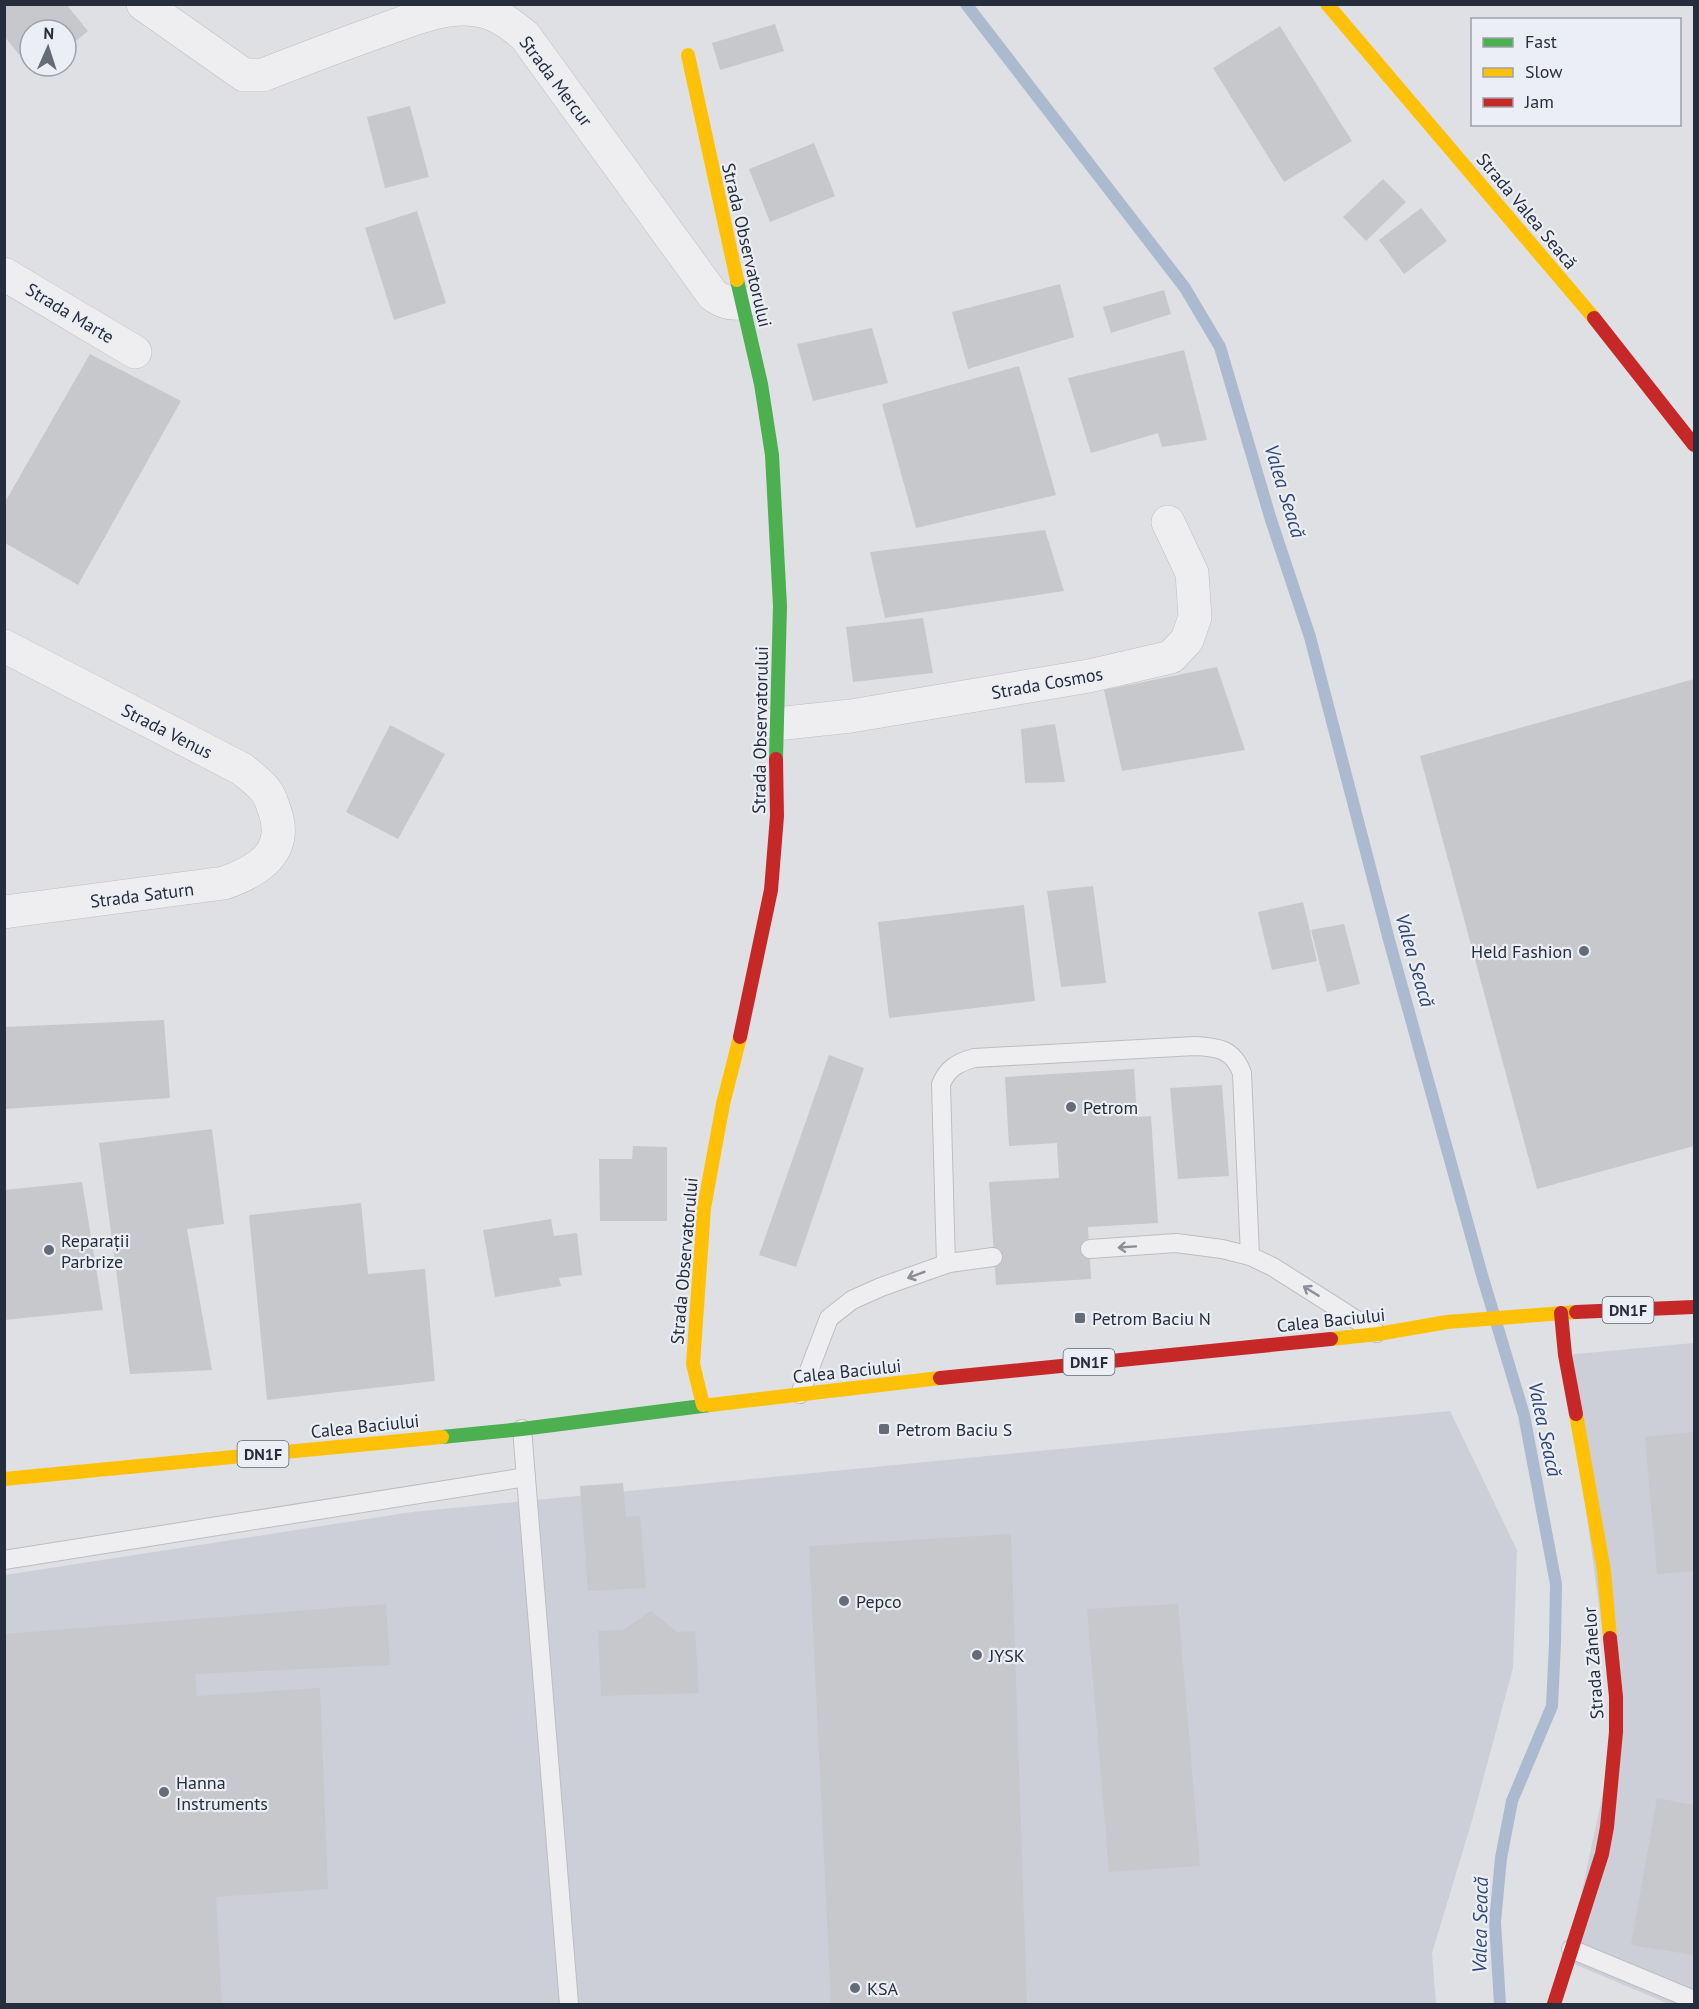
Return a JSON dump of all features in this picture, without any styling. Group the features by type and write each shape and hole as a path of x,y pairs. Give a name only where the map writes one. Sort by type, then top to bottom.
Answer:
{"main road":[{"name":"Strada Valea Seacă","path":"1327,4 1605,331 1695,445"},
{"name":"Strada Observatorului","path":"688,56 761,384 772,455 780,606 776,724 777,816 771,890 746,1015 723,1104 704,1208 693,1364 703,1405"},
{"name":"Calea Baciului","path":"4,1479 522,1429 703,1405 1069,1364 1378,1334 1447,1322 1695,1307"},
{"name":"Strada Zânelor","path":"1554,2004 1602,1854 1607,1827 1616,1731 1616,1697 1604,1571 1565,1355 1561,1314"}],"street":[{"name":"Strada Mercur","path":"143,4 244,75 263,75 431,14 461,9 497,10 525,36 713,295 721,301 732,304 742,303"},
{"name":"Strada Marte","path":"4,274 135,352"},
{"name":"Strada Cosmos","path":"776,724 851,716 1089,676 1171,657 1187,640 1195,617 1192,573 1168,522"},
{"name":"Strada Venus","path":"4,646 242,769 267,792 276,814 279,831 272,855"},
{"name":"Strada Saturn","path":"4,912 224,883 249,875 272,855"}],"lane":[{"path":"946,1264 941,1084 946,1074 954,1066 974,1058 1195,1046 1213,1047 1227,1052 1237,1060 1242,1073 1250,1256"},
{"path":"1090,1249 1176,1244 1222,1249 1250,1256 1273,1267 1378,1334"},
{"path":"800,1394 829,1318 852,1300 946,1264 969,1258 993,1257"},
{"path":"522,1429 569,2004"},
{"path":"4,1560 526,1477"},
{"path":"1571,1949 1695,2000"}],"shaded area":[{"path":"1694,1343 1694,2004 1669,2004 1567,1961 1616,1732 1565,1355"},
{"path":"1450,1411 1517,1550 1513,1668 1471,1824 1432,1953 1436,2004 5,2004 5,1575 412,1512"}],"building":[{"path":"4,4 66,4 77,18 18,18 18,53 4,36"},
{"path":"78,19 88,31 78,39"},
{"path":"775,24 784,51 720,70 712,43"},
{"path":"1280,26 1352,141 1284,182 1213,68"},
{"path":"410,106 429,177 385,188 367,117"},
{"path":"814,143 835,196 770,222 749,169"},
{"path":"1383,179 1406,202 1366,241 1343,217"},
{"path":"1421,208 1447,241 1404,274 1379,240"},
{"path":"417,211 446,303 394,320 365,228"},
{"path":"1060,284 1074,337 968,369 952,312"},
{"path":"1164,290 1171,314 1111,333 1103,307"},
{"path":"872,328 888,383 813,401 797,344"},
{"path":"1184,350 1207,440 1162,447 1158,433 1091,453 1068,378"},
{"path":"90,354 181,401 78,585 5,543 5,502"},
{"path":"1019,366 1056,495 916,528 882,404"},
{"path":"1045,530 1064,591 885,618 870,552"},
{"path":"923,618 933,673 853,682 846,627"},
{"path":"1217,667 1245,750 1122,771 1104,690"},
{"name":"Held Fashion","path":"1694,679 1694,1146 1537,1189 1420,756"},
{"path":"1055,724 1065,782 1025,783 1021,729"},
{"path":"390,725 445,754 398,839 346,812"},
{"path":"1093,886 1106,983 1061,987 1047,891"},
{"path":"1303,902 1317,961 1272,970 1258,912"},
{"path":"1024,905 1035,1001 889,1018 878,922"},
{"path":"1344,924 1360,984 1327,992 1311,930"},
{"path":"164,1020 170,1098 4,1109 4,1027"},
{"path":"829,1055 864,1068 796,1267 759,1255"},
{"path":"1134,1069 1137,1117 1151,1116 1158,1223 1088,1227 1091,1279 996,1285 989,1182 1059,1178 1057,1143 1009,1146 1005,1077"},
{"path":"1222,1085 1229,1176 1178,1179 1170,1088"},
{"path":"212,1129 224,1224 187,1229 212,1370 130,1374 99,1143"},
{"path":"633,1146 667,1147 667,1221 600,1221 599,1159 632,1159"},
{"name":"Reparații Parbrize","path":"82,1182 103,1310 4,1320 4,1190"},
{"path":"361,1203 368,1274 425,1269 435,1381 267,1400 249,1215"},
{"path":"551,1219 554,1236 577,1233 582,1275 559,1278 561,1286 495,1297 483,1230"},
{"path":"1694,1432 1694,1571 1657,1574 1645,1437"},
{"path":"623,1483 626,1517 640,1516 646,1588 588,1591 580,1486"},
{"path":"1011,1534 1027,2004 831,2004 809,1546"},
{"name":"Hanna Instruments","path":"386,1604 390,1665 195,1674 197,1696 320,1688 328,1889 216,1897 222,2004 4,2004 4,1634"},
{"path":"1178,1604 1200,1866 1109,1872 1087,1609"},
{"path":"651,1611 677,1632 695,1631 699,1693 601,1696 598,1631 623,1630"},
{"path":"1657,1798 1694,1805 1694,1955 1631,1945"}],"waterway":[{"name":"Valea Seacă","path":"966,4 1185,288 1220,347 1271,520 1310,637 1389,940 1482,1275 1524,1415 1556,1584 1555,1643 1552,1706 1512,1801 1501,1858 1495,1922 1500,2004"}],"traffic: fast":[{"path":"737,280 761,384 772,455 780,606 776,759"},
{"path":"442,1437 710,1405"}],"traffic: slow":[{"path":"1327,4 1594,318"},
{"path":"688,55 737,280"},
{"path":"703,1405 693,1364 704,1208 723,1104 740,1037"},
{"path":"1331,1339 1378,1334 1447,1322 1576,1312"},
{"path":"710,1405 940,1378"},
{"path":"1576,1414 1604,1571 1610,1638"},
{"path":"4,1479 442,1437"}],"traffic: jam":[{"path":"1594,318 1694,445"},
{"path":"740,1037 771,890 777,816 776,759"},
{"path":"1576,1312 1694,1307"},
{"path":"1561,1313 1565,1355 1576,1414"},
{"path":"940,1378 1331,1339"},
{"path":"1554,2004 1602,1854 1607,1827 1616,1732 1616,1697 1610,1638"}],"place":[{"name":"Held Fashion","path":"1584,951"},
{"name":"Petrom","path":"1071,1107"},
{"name":"Reparații Parbrize","path":"49,1250"},
{"name":"Petrom Baciu N","path":"1080,1318"},
{"name":"Petrom Baciu S","path":"884,1429"},
{"name":"Pepco","path":"844,1601"},
{"name":"JYSK","path":"977,1655"},
{"name":"Hanna Instruments","path":"164,1792"},
{"name":"KSA","path":"855,1988"}]}
